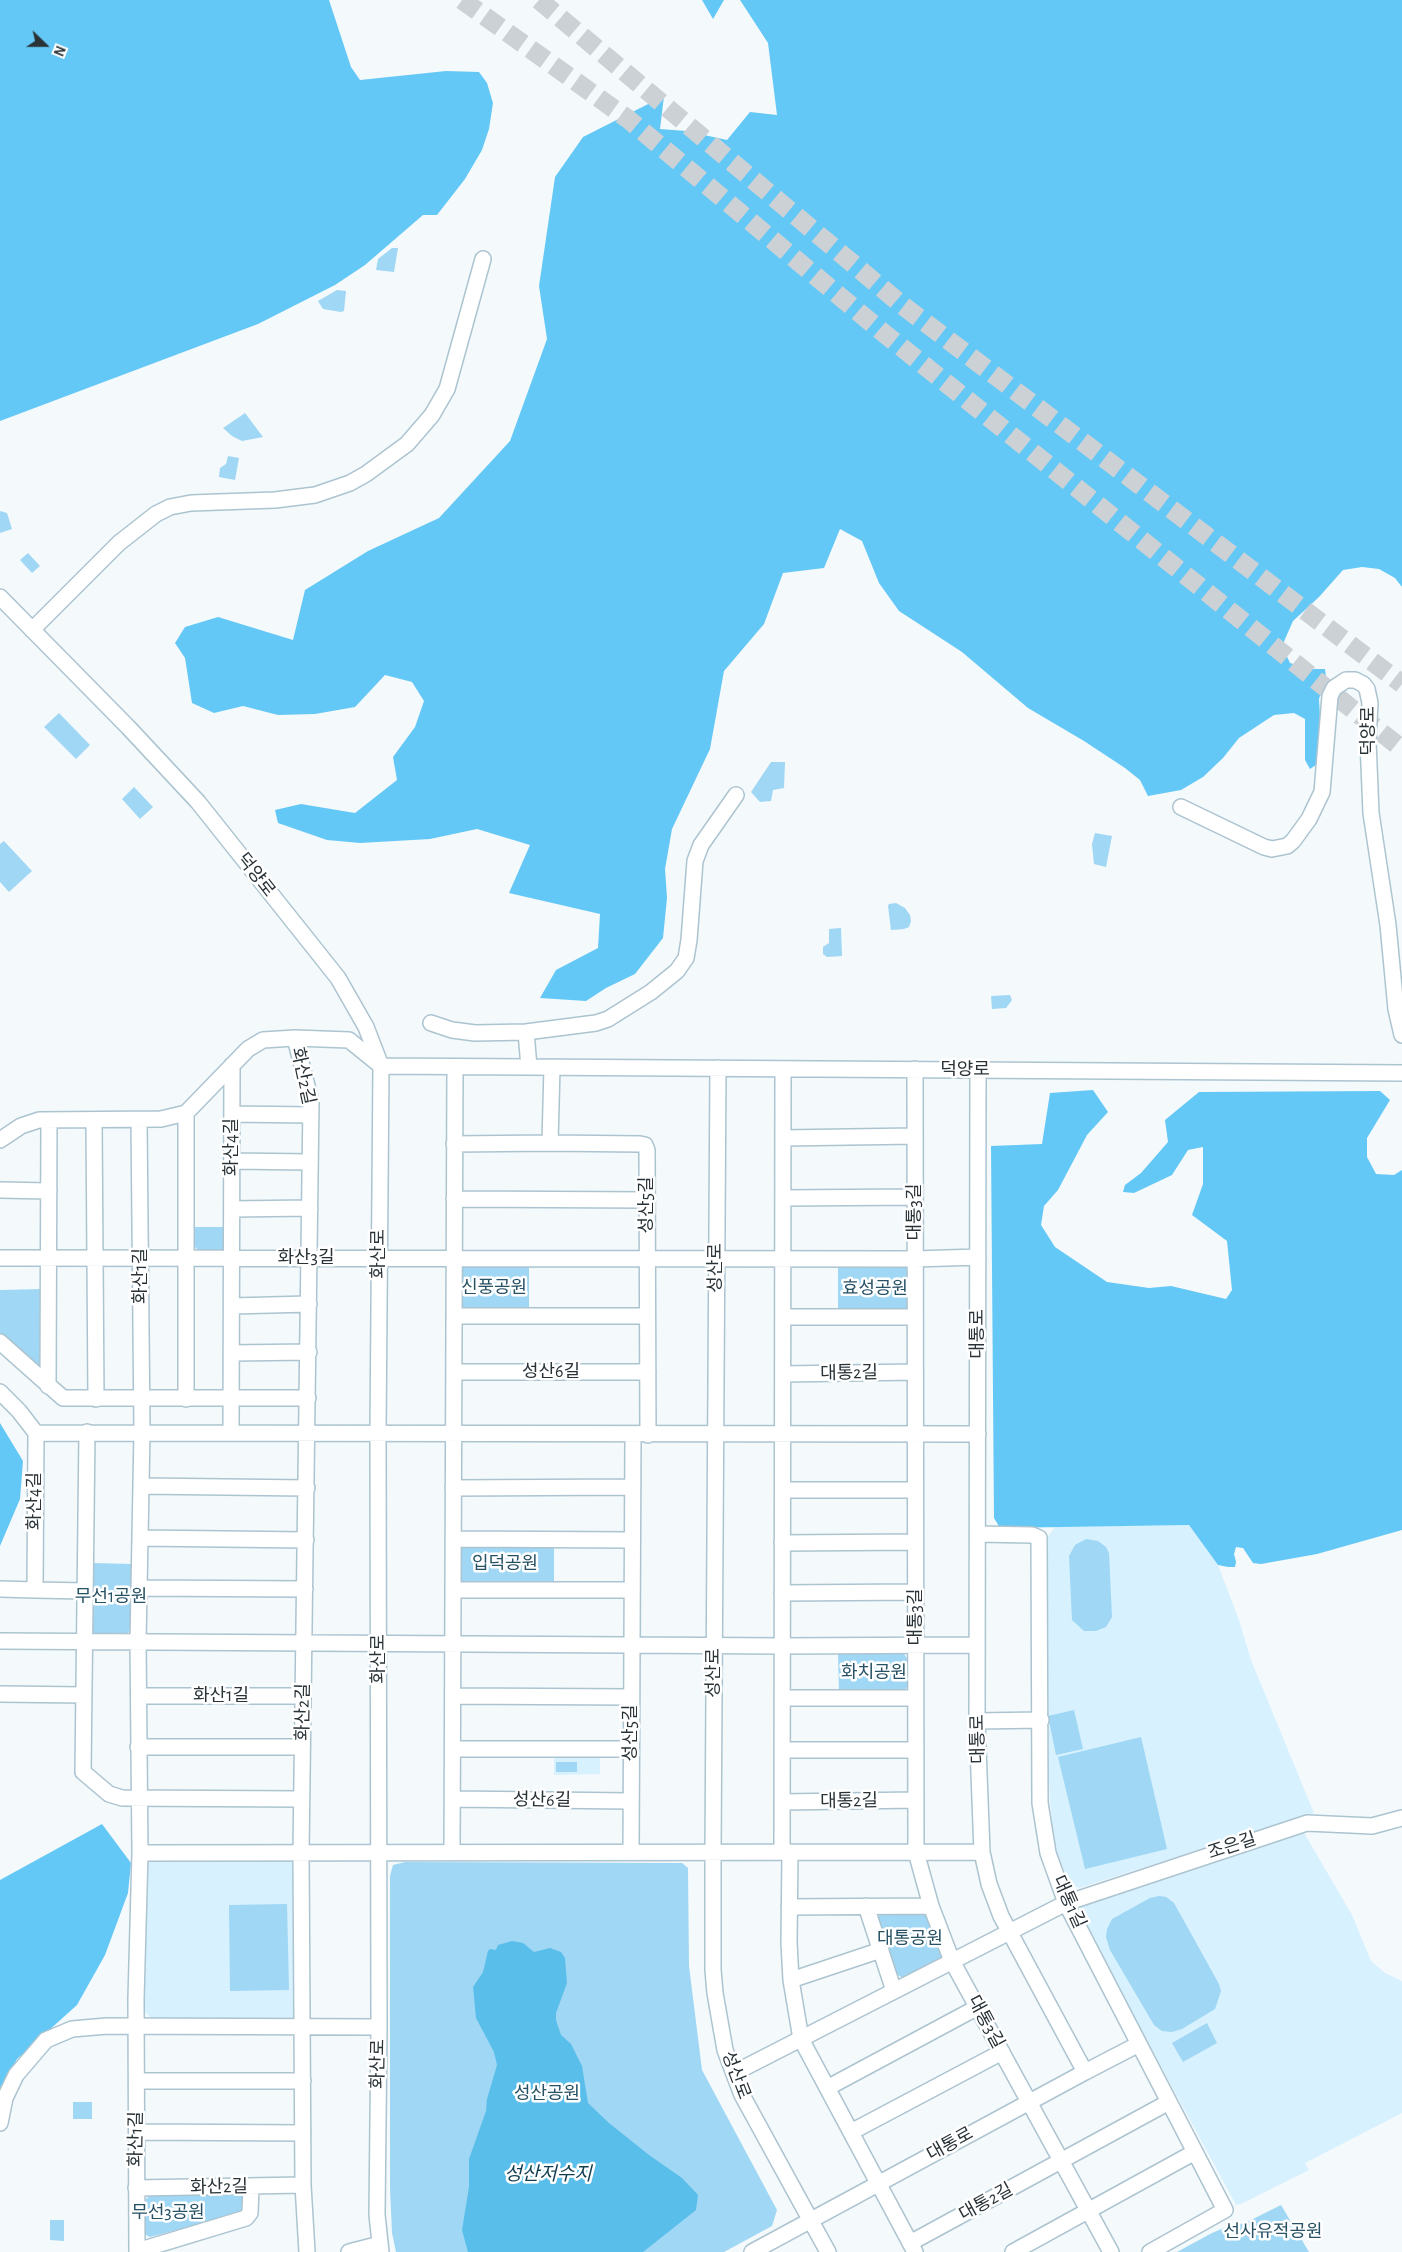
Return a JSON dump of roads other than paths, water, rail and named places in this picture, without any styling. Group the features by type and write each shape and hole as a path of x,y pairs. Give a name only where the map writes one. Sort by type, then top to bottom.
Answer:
{"street":[{"path":"32,630 119,543 156,514 170,507 191,503 275,500 315,495 350,483 366,474 407,444 432,415 447,390 483,259"},
{"name":"덕양로","path":"0,597 128,727 198,802 338,978 366,1027 381,1066 1402,1073"},
{"name":"덕양로","path":"1181,807 1264,847 1272,849 1287,846 1309,819 1322,792 1330,696 1334,688 1346,680 1355,680 1363,684 1367,689 1370,703 1368,741 1370,812 1388,925 1396,1009 1402,1035"},
{"path":"431,1023 452,1030 475,1033 526,1032 596,1023 608,1019 651,992 677,971 686,958 695,861 701,845 736,795"},
{"path":"526,1032 529,1067"},
{"path":"0,1140 21,1126 31,1122 49,1120 161,1120 186,1113 248,1049 263,1040 295,1038 349,1040 381,1066"},
{"name":"화산2길","path":"295,1038 311,1097 308,1433 301,1799 304,2081 303,2185 307,2252"},
{"name":"화산4길","path":"232,1065 232,1258"},
{"name":"화산로","path":"380,2248 377,2215 379,2027 377,1852 381,1066"},
{"path":"452,1852 455,1067"},
{"path":"454,1144 550,1143 552,1067"},
{"name":"성산로","path":"718,1068 713,1852 713,1970 715,1993 725,2050 734,2073 763,2134 828,2252"},
{"name":"대통2길","path":"783,1068 782,1802 789,1907 788,1943 801,2039 913,2248 1061,2161"},
{"name":"대통3길","path":"915,1069 916,1852 930,1906 952,1961 1111,2252"},
{"name":"대통로","path":"752,2252 1085,2072 1009,1932 992,1895 982,1852 977,1721 978,1070"},
{"path":"186,1113 186,1399"},
{"name":"화산2길","path":"232,1114 311,1115"},
{"path":"48,1386 49,1120"},
{"path":"94,1120 96,1399"},
{"name":"화산1길","path":"139,1120 142,1486 138,1642 140,1852 136,1999 138,2027 137,2252 246,2218 250,2213 251,2187"},
{"path":"783,1138 915,1136"},
{"name":"성산5길","path":"550,1143 640,1144 645,1145 647,1150 648,1372 633,1487 631,1852"},
{"path":"232,1162 310,1162"},
{"path":"0,1190 48,1191"},
{"path":"783,1198 915,1197"},
{"path":"454,1199 647,1200"},
{"path":"232,1209 310,1208"},
{"path":"454,1257 915,1259 978,1257"},
{"name":"화산3길","path":"0,1258 454,1257"},
{"path":"231,1432 232,1258"},
{"path":"232,1306 309,1304"},
{"path":"454,1316 648,1316"},
{"path":"783,1317 915,1316"},
{"path":"0,1342 63,1398 308,1398"},
{"path":"232,1353 308,1352"},
{"name":"성산6길","path":"454,1372 648,1372"},
{"name":"대통2길","path":"783,1374 915,1372"},
{"path":"0,1392 19,1411 36,1433 978,1434"},
{"path":"87,1432 83,1772 114,1797 138,1799 301,1799"},
{"name":"화산4길","path":"35,1590 36,1433"},
{"path":"142,1486 307,1488"},
{"path":"453,1488 633,1487"},
{"path":"783,1490 915,1490"},
{"name":"대통1길","path":"978,1534 1032,1535 1039,1538 1041,1818 1048,1853 1066,1903 1225,2210 1150,2252"},
{"path":"141,1538 306,1540"},
{"path":"453,1539 632,1540"},
{"path":"782,1543 915,1542"},
{"path":"139,1588 305,1589"},
{"path":"0,1590 84,1591"},
{"path":"453,1590 632,1590"},
{"path":"782,1593 916,1592"},
{"path":"0,1641 453,1642 782,1646 977,1645"},
{"path":"0,1694 83,1695"},
{"name":"화산1길","path":"139,1696 303,1696"},
{"path":"453,1696 632,1697"},
{"path":"782,1698 916,1698"},
{"path":"977,1721 1041,1720"},
{"path":"138,1747 302,1746"},
{"path":"453,1749 631,1749"},
{"path":"782,1750 916,1750"},
{"name":"성산6길","path":"452,1799 631,1801"},
{"name":"대통2길","path":"782,1802 916,1800"},
{"name":"조은길","path":"952,1961 1066,1903 1307,1823 1372,1826 1402,1818"},
{"path":"140,1852 982,1852"},
{"path":"866,1906 894,1991"},
{"path":"789,1907 930,1906"},
{"path":"792,1980 881,1950"},
{"path":"734,2073 952,1961"},
{"path":"827,2088 978,2007"},
{"path":"0,2123 5,2098 10,2086 26,2062 46,2040 62,2032 82,2027 379,2027"},
{"path":"1085,2072 1139,2044"},
{"path":"851,2132 1002,2052"},
{"path":"137,2081 304,2081"},
{"path":"1061,2161 1169,2102"},
{"path":"137,2132 303,2133"},
{"path":"1013,2252 1195,2152"},
{"name":"화산2길","path":"136,2188 303,2185"},
{"path":"349,2252 380,2248"}],"water":[{"name":"성산저수지","path":"512,1941 523,1943 534,1952 550,1948 561,1952 565,1958 567,1983 556,2013 556,2020 561,2035 571,2044 582,2066 588,2103 609,2123 649,2155 682,2178 698,2195 696,2210 643,2252 468,2252 462,2230 469,2187 469,2159 486,2111 487,2099 497,2065 494,2052 476,2018 473,1987 483,1972 488,1951 490,1949 496,1950 498,1945"}],"tunnel":[{"path":"462,0 628,119 880,330 1402,749"},
{"path":"539,0 902,305 1402,684"}],"park label":[{"name":"신풍공원","path":"494,1288"},
{"name":"효성공원","path":"875,1289"},
{"name":"입덕공원","path":"505,1564"},
{"name":"무선1공원","path":"111,1597"},
{"name":"화치공원","path":"874,1673"},
{"name":"대통공원","path":"910,1939"},
{"name":"성산공원","path":"547,2094"},
{"name":"무선3공원","path":"168,2213"},
{"name":"선사유적공원","path":"1273,2232"}]}
